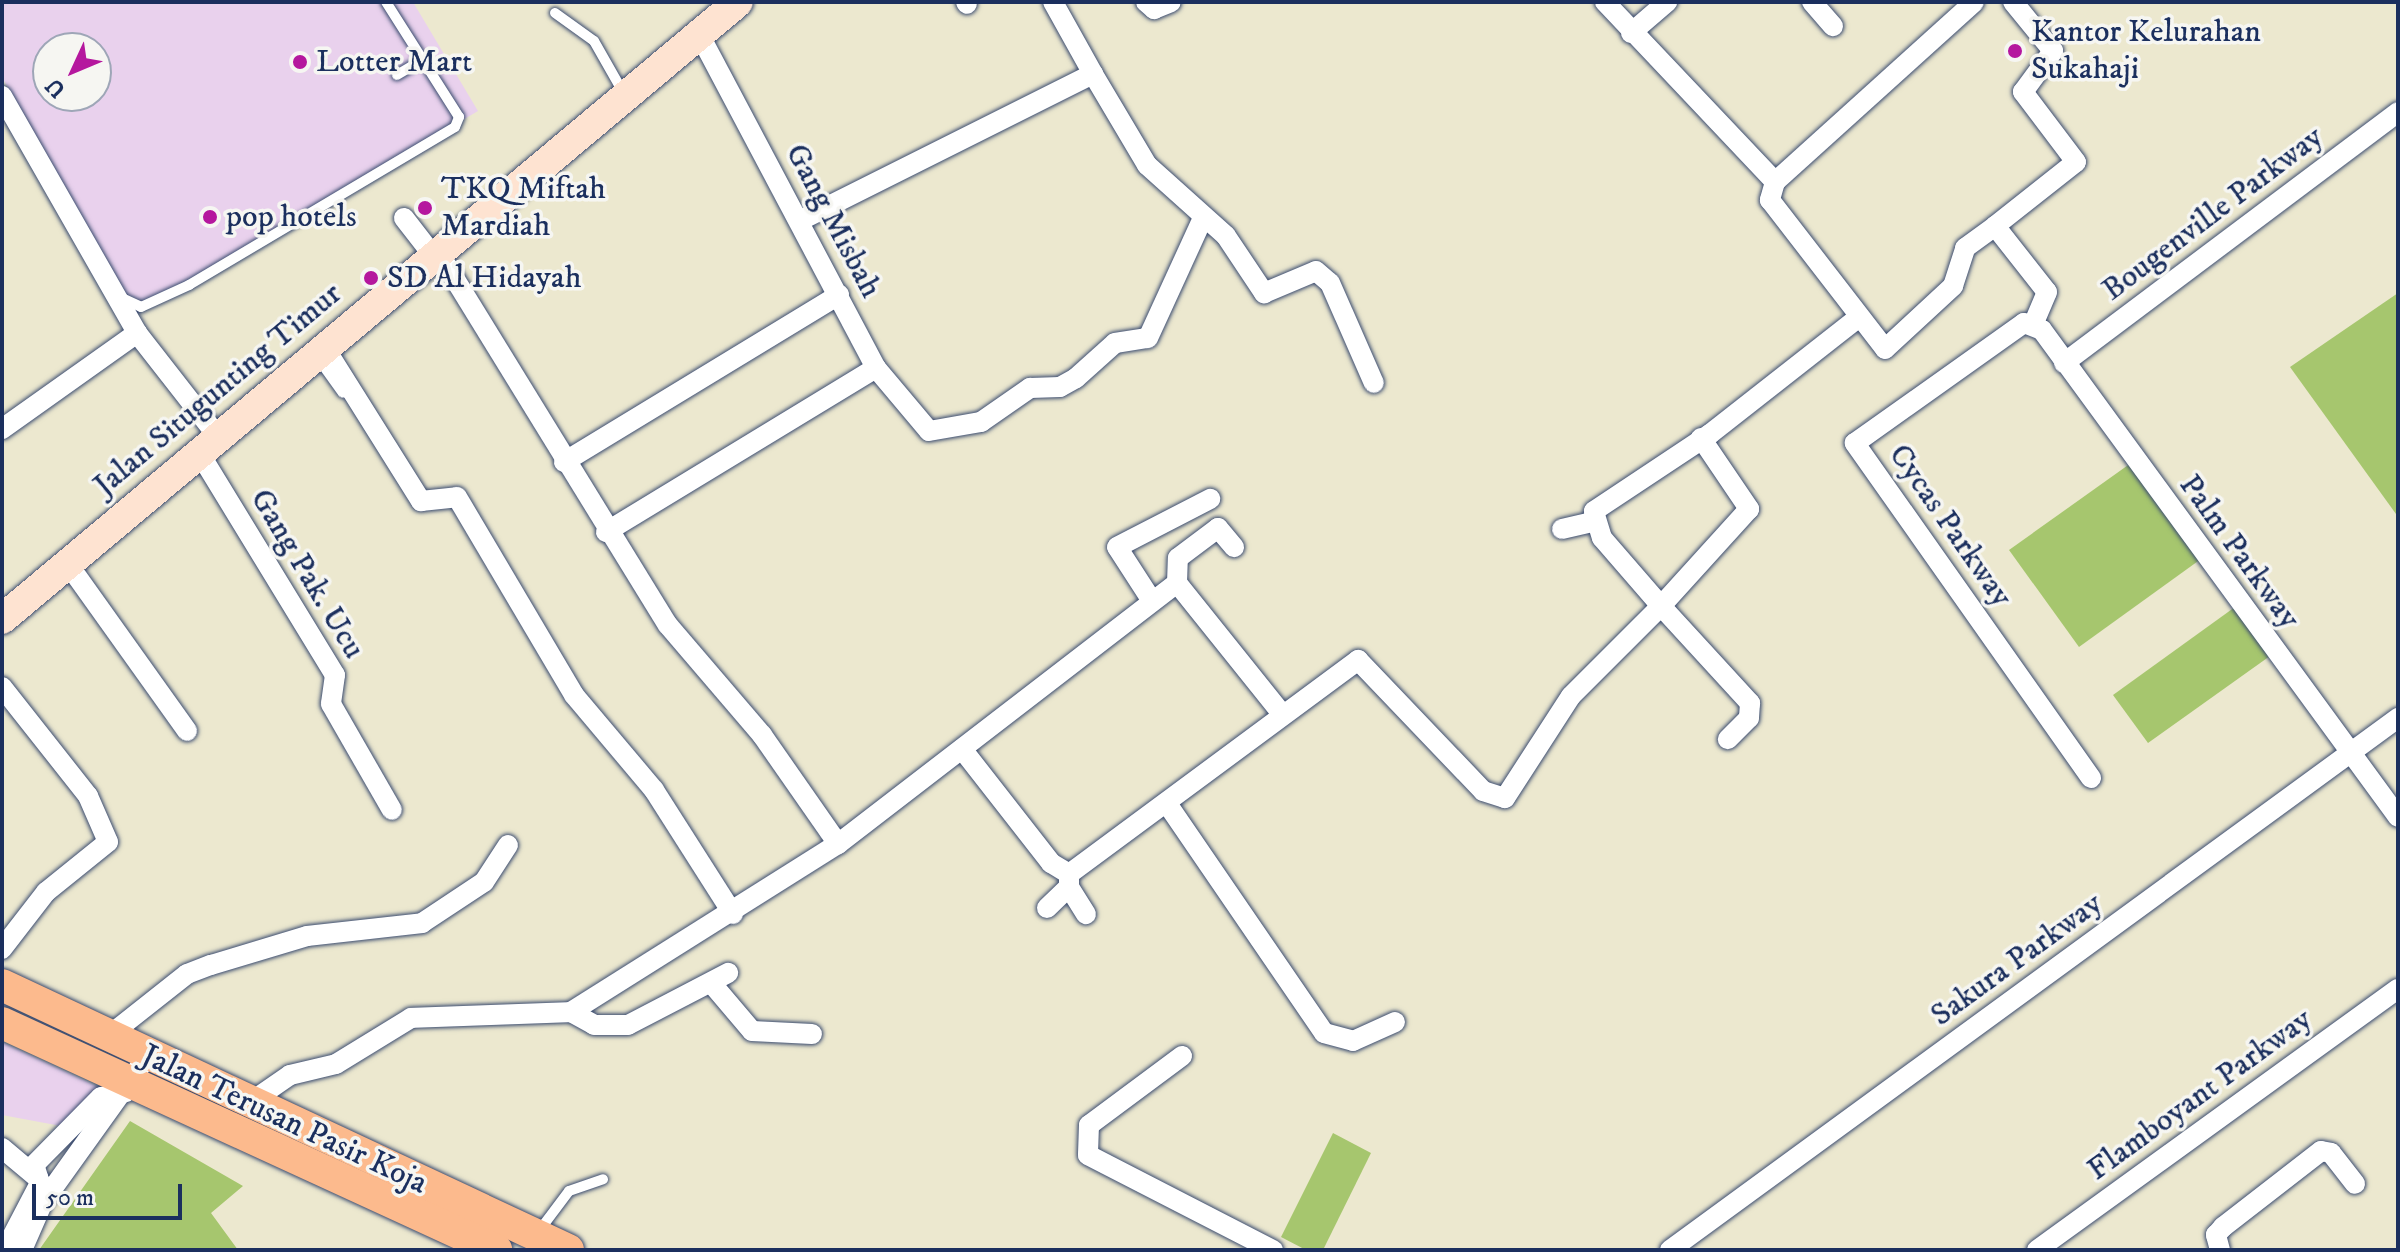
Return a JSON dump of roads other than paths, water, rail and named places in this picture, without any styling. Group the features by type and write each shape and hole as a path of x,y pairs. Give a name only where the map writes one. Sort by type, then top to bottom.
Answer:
{"main road":[{"name":"Jalan Terusan Pasir Koja","path":"2,985 106,1038 135,1078 248,1104 568,1250"},
{"name":"Jalan Terusan Pasir Koja","path":"2,1023 135,1078 496,1250"}],"street":[{"name":"Jalan Situgunting Timur","path":"3,617 210,446 697,30 738,2"},
{"path":"1053,2 1147,165 1226,236 1267,294 1301,276 1322,275 1374,383"},
{"path":"1146,2 1154,9 1171,2"},
{"path":"1605,2 1775,182"},
{"path":"1631,33 1667,2"},
{"path":"1812,2 1833,26"},
{"path":"1974,2 1775,182 1770,200 1885,349 1953,286 1965,248 2076,162 2023,92 2053,51 2013,2"},
{"name":"Gang Misbah","path":"697,30 876,368 929,431 981,422 1030,388 1060,387 1076,378 1115,343 1148,338 1203,218"},
{"path":"799,221 1093,74"},
{"name":"Gang Pak. Ucu","path":"2,96 137,333 210,446 335,675 331,704 392,810"},
{"name":"Bougenville Parkway","path":"2064,363 2398,112"},
{"path":"404,218 435,252 606,532 838,844"},
{"path":"1995,226 2047,292 2032,324"},
{"path":"564,462 839,295"},
{"path":"1592,522 1599,506 1701,438 1859,317"},
{"name":"Palm Parkway","path":"2032,324 2064,363 2398,817"},
{"name":"Cycas Parkway","path":"2032,324 1855,443 2091,778"},
{"path":"2,429 137,333"},
{"path":"320,352 421,501 457,497 574,695 654,790 733,914"},
{"path":"606,532 876,368"},
{"path":"1047,908 1069,881 1333,673 1365,662 1483,791 1505,798 1571,696 1661,606 1749,509 1701,438"},
{"path":"1152,601 1117,547 1210,499"},
{"path":"1562,529 1592,522"},
{"path":"1592,522 1661,606 1750,703 1749,718 1728,739"},
{"path":"1234,547 1218,528 1178,558 1177,583 1282,714"},
{"path":"68,564 187,731"},
{"path":"571,1012 612,980 733,914 838,844 1177,583"},
{"path":"2,687 88,796 108,842 46,892 2,949"},
{"name":"Sakura Parkway","path":"1670,1250 2398,718"},
{"path":"962,749 1051,863 1069,881 1086,914"},
{"path":"1168,805 1324,1033 1353,1041 1395,1022"},
{"path":"106,1038 187,974 211,965 307,936 422,923 484,882 508,845"},
{"path":"248,1104 290,1075 336,1064 411,1018 571,1012 594,1025 628,1025 721,979 752,1031 812,1034"},
{"name":"Flamboyant Parkway","path":"2037,1250 2398,989"},
{"path":"1182,1056 1089,1125 1088,1155 1273,1250"},
{"path":"5,1250 39,1179 34,1165 95,1103 135,1078"},
{"path":"22,1250 43,1202 135,1078"},
{"path":"2,1148 39,1179"},
{"path":"2220,1250 2216,1235 2223,1227 2321,1151 2331,1153 2355,1184"}],"lane":[{"path":"2,88 110,267 125,302 141,307 449,132 459,117 386,2"},
{"path":"555,13 594,41 623,92"},
{"path":"397,75 424,59"},
{"path":"320,352 343,394"},
{"path":"536,1235 569,1191 603,1179"}],"place":[{"name":"Kantor Kelurahan Sukahaji","path":"2015,51"},
{"name":"Lotter Mart","path":"300,62"},
{"name":"TKQ Miftah Mardiah","path":"425,208"},
{"name":"pop hotels","path":"210,217"},
{"name":"SD Al Hidayah","path":"371,278"}]}
